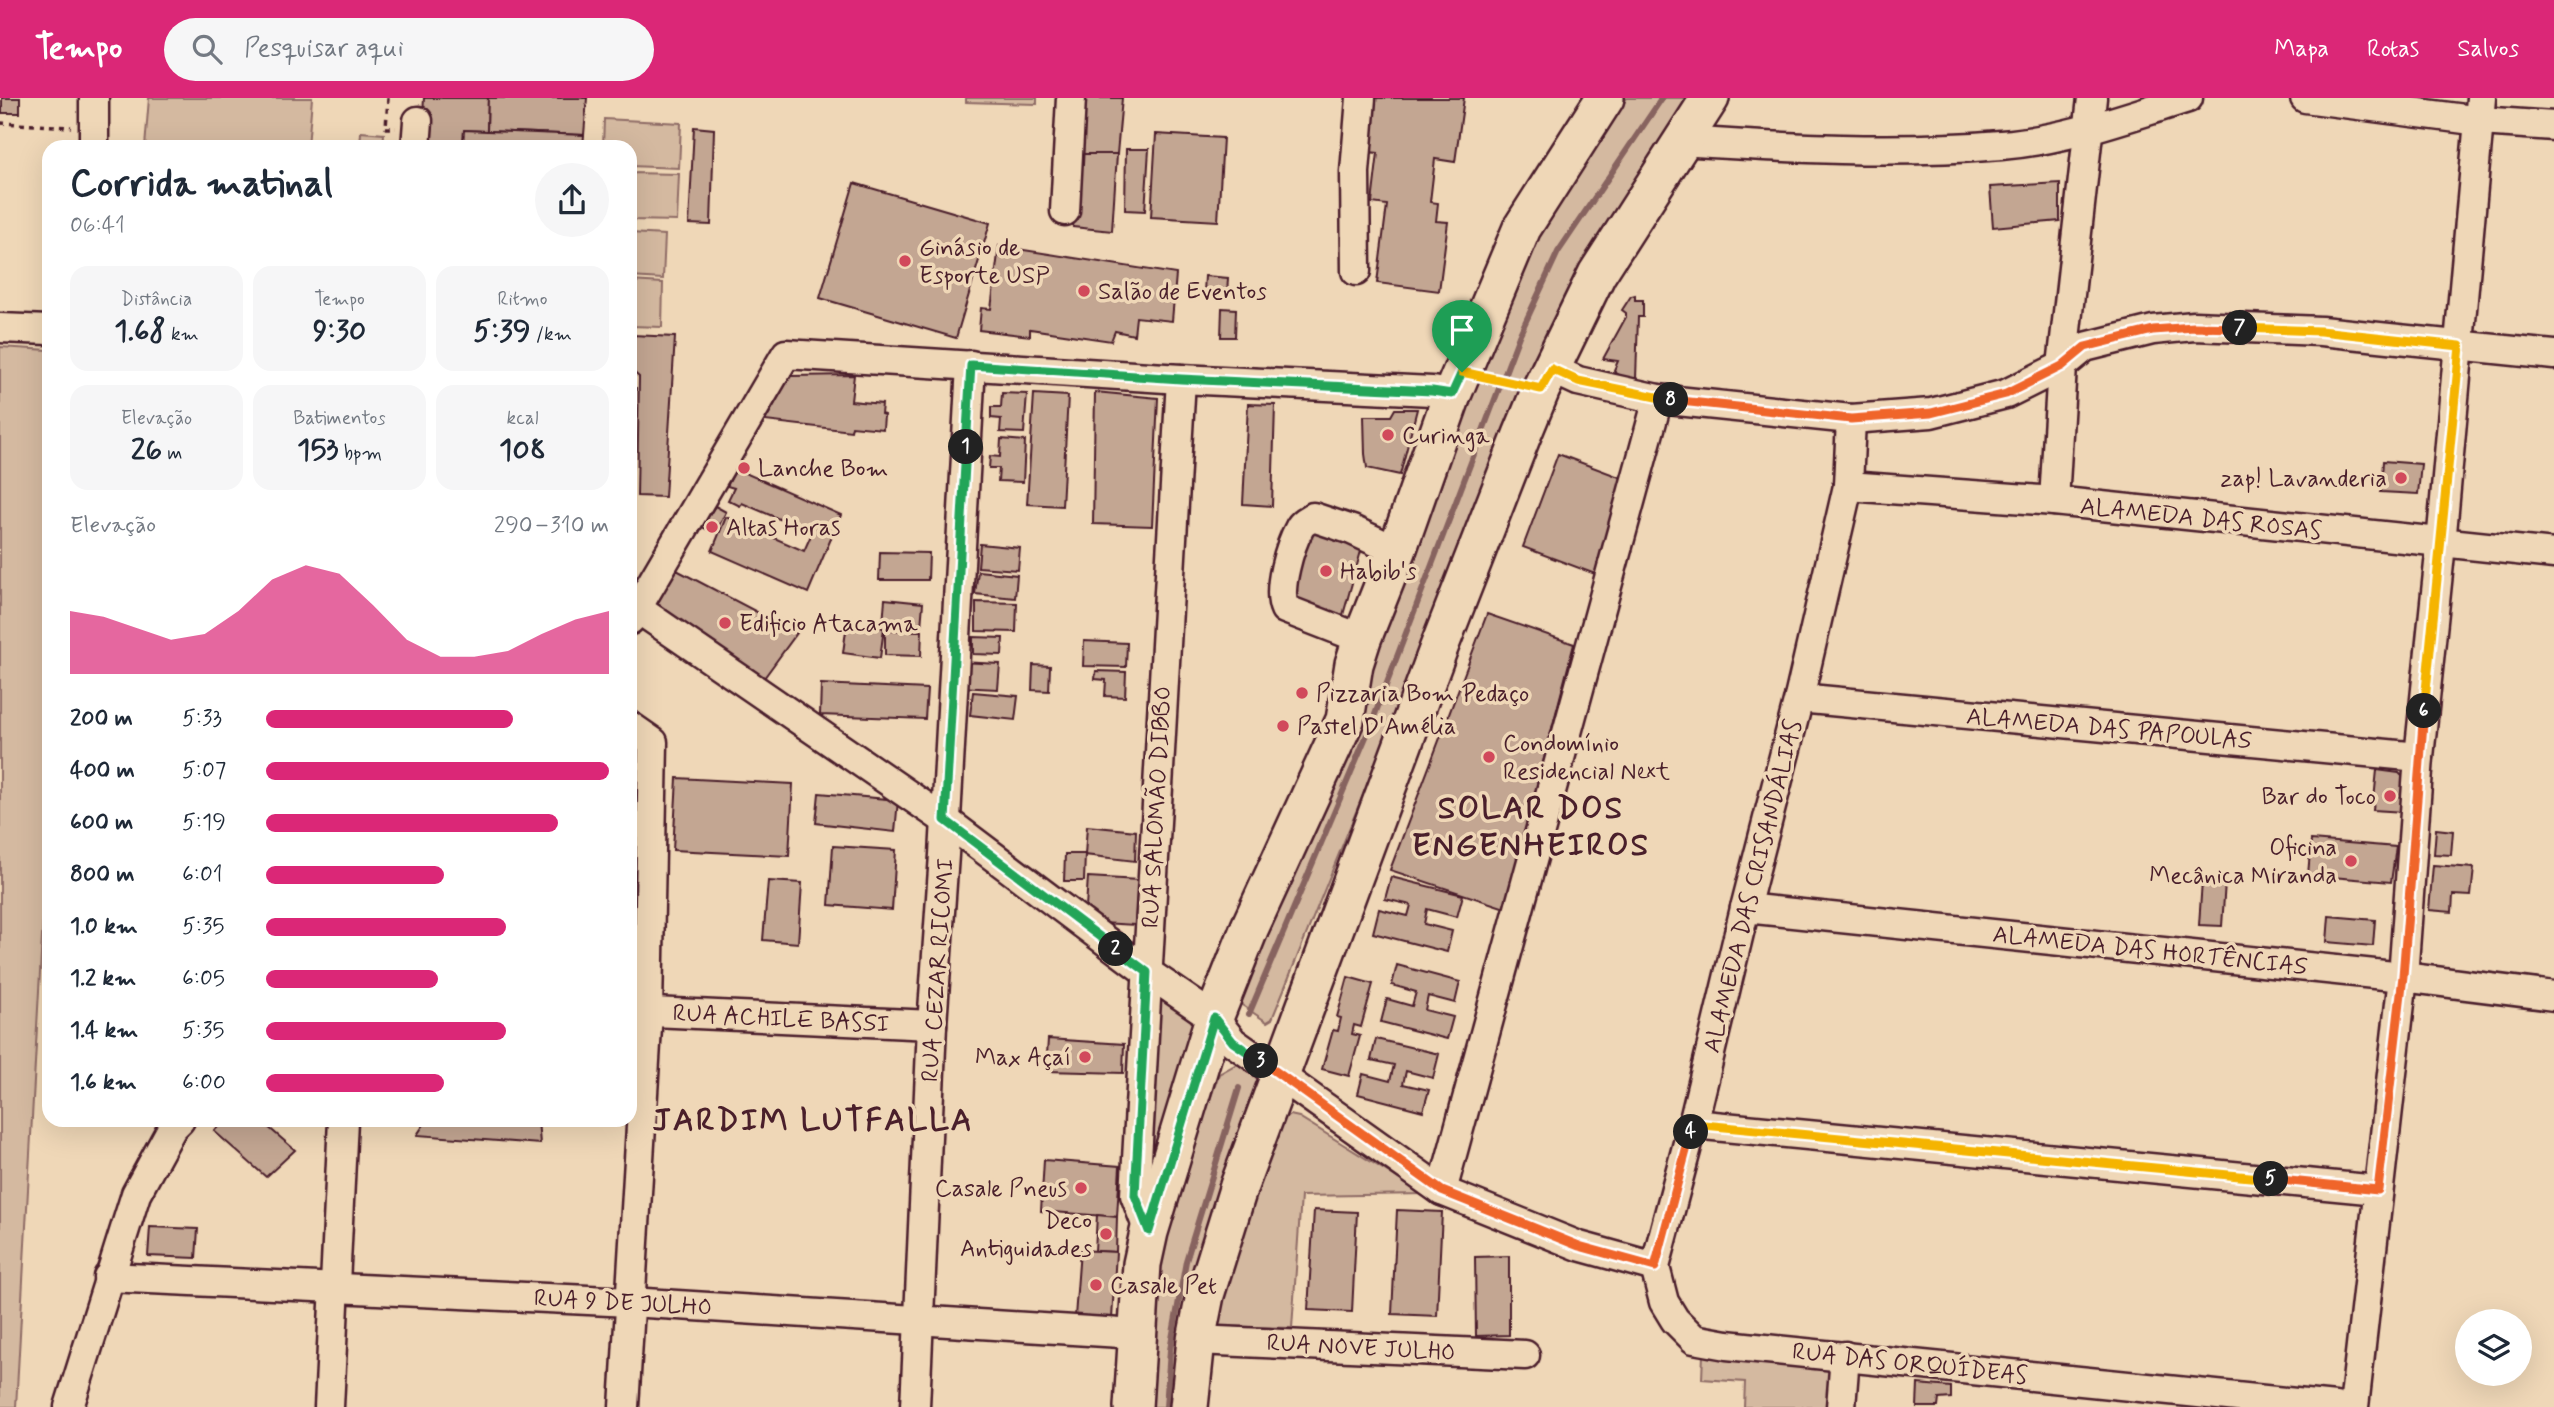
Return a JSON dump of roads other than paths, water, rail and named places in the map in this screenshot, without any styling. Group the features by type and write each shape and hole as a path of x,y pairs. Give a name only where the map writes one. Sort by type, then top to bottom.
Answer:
{"main road":[{"path":"1133,1407 1142,1264 1149,1231 1214,1018 1255,916 1345,720 1354,664 1362,639 1490,300 1522,228 1605,98"},
{"path":"1189,1407 1196,1340 1215,1257 1438,650 1546,379 1597,274 1710,98"}],"street":[{"path":"94,98 94,137"},
{"path":"1065,211 1071,98"},
{"path":"1356,271 1355,172 1361,98"},
{"path":"2054,502 2062,366 2092,98"},
{"path":"1681,141 1812,150 2003,145 2088,129 2188,98"},
{"path":"2305,98 2480,109 2554,126"},
{"path":"2354,1407 2403,976 2419,757 2460,346 2480,109"},
{"path":"1546,379 1578,381 1658,399 1851,419 1931,413 2006,394 2062,366 2085,347 2153,330 2194,327 2320,331 2554,355"},
{"path":"0,328 42,330"},
{"path":"637,610 786,354 1181,379 1432,391 1457,383"},
{"name":"RUA CEZAR RICOMI","path":"915,1407 932,1026 971,365"},
{"name":"RUA SALOMÃO DIBBO","path":"1149,1231 1135,1195 1181,379"},
{"path":"1442,1191 1658,399"},
{"name":"ALAMEDA DAS CRISANDÁLIAS","path":"1694,1339 1675,1320 1664,1302 1655,1267 1800,698 1848,486 1851,419"},
{"name":"ALAMEDA DAS ROSAS","path":"1848,486 2054,502 2554,554"},
{"path":"1362,639 1285,609 1282,591 1289,555 1300,526 1313,517 1352,530 1397,551"},
{"path":"637,617 945,820 1147,972 1214,1018 1233,1042 1442,1191 1579,1246 1655,1267"},
{"name":"ALAMEDA DAS PAPOULAS","path":"1800,698 2419,757"},
{"path":"637,731 653,742 637,1076"},
{"name":"ALAMEDA DAS HORTÊNCIAS","path":"1745,908 2403,976 2554,996"},
{"name":"RUA ACHILE BASSI","path":"639,1011 932,1026"},
{"path":"1693,1124 2378,1190"},
{"path":"69,1407 136,1194 173,1127"},
{"path":"329,1407 343,1127"},
{"path":"624,1407 635,1127"},
{"name":"RUA 9 DE JULHO","path":"108,1277 630,1302 1136,1334"},
{"name":"RUA DAS ORQUÍDEAS","path":"1694,1339 1727,1345 2244,1402 2335,1407"},
{"name":"RUA NOVE JULHO","path":"1196,1340 1525,1355"},
{"path":"1841,1407 1845,1356"}],"waterway":[{"path":"1249,1014 1371,725 1519,336 1558,252 1662,98"},
{"path":"1166,1407 1170,1350 1186,1261 1239,1088"}],"place":[{"name":"Ginásio de Esporte USP","path":"905,261"},
{"name":"Salão de Eventos","path":"1084,291"},
{"name":"Curinga","path":"1388,435"},
{"name":"Lanche Bom","path":"744,468"},
{"name":"zap! Lavanderia","path":"2401,478"},
{"name":"Altas Horas","path":"712,527"},
{"name":"Habib's","path":"1326,571"},
{"name":"Edificio Atacama","path":"725,623"},
{"name":"Pizzaria Bom Pedaço","path":"1302,693"},
{"name":"Pastel D'Amélia","path":"1283,726"},
{"name":"Condomínio Residencial Next","path":"1489,757"},
{"name":"Bar do Toco","path":"2390,796"},
{"name":"Oficina Mecânica Miranda","path":"2351,861"},
{"name":"Max Açaí","path":"1085,1057"},
{"name":"Casale Pneus","path":"1081,1188"},
{"name":"Deco Antiguidades","path":"1106,1234"},
{"name":"Casale Pet","path":"1096,1285"}],"district":[{"name":"SOLAR DOS ENGENHEIROS","path":"1531,826"},
{"name":"JARDIM LUTFALLA","path":"813,1119"}]}
